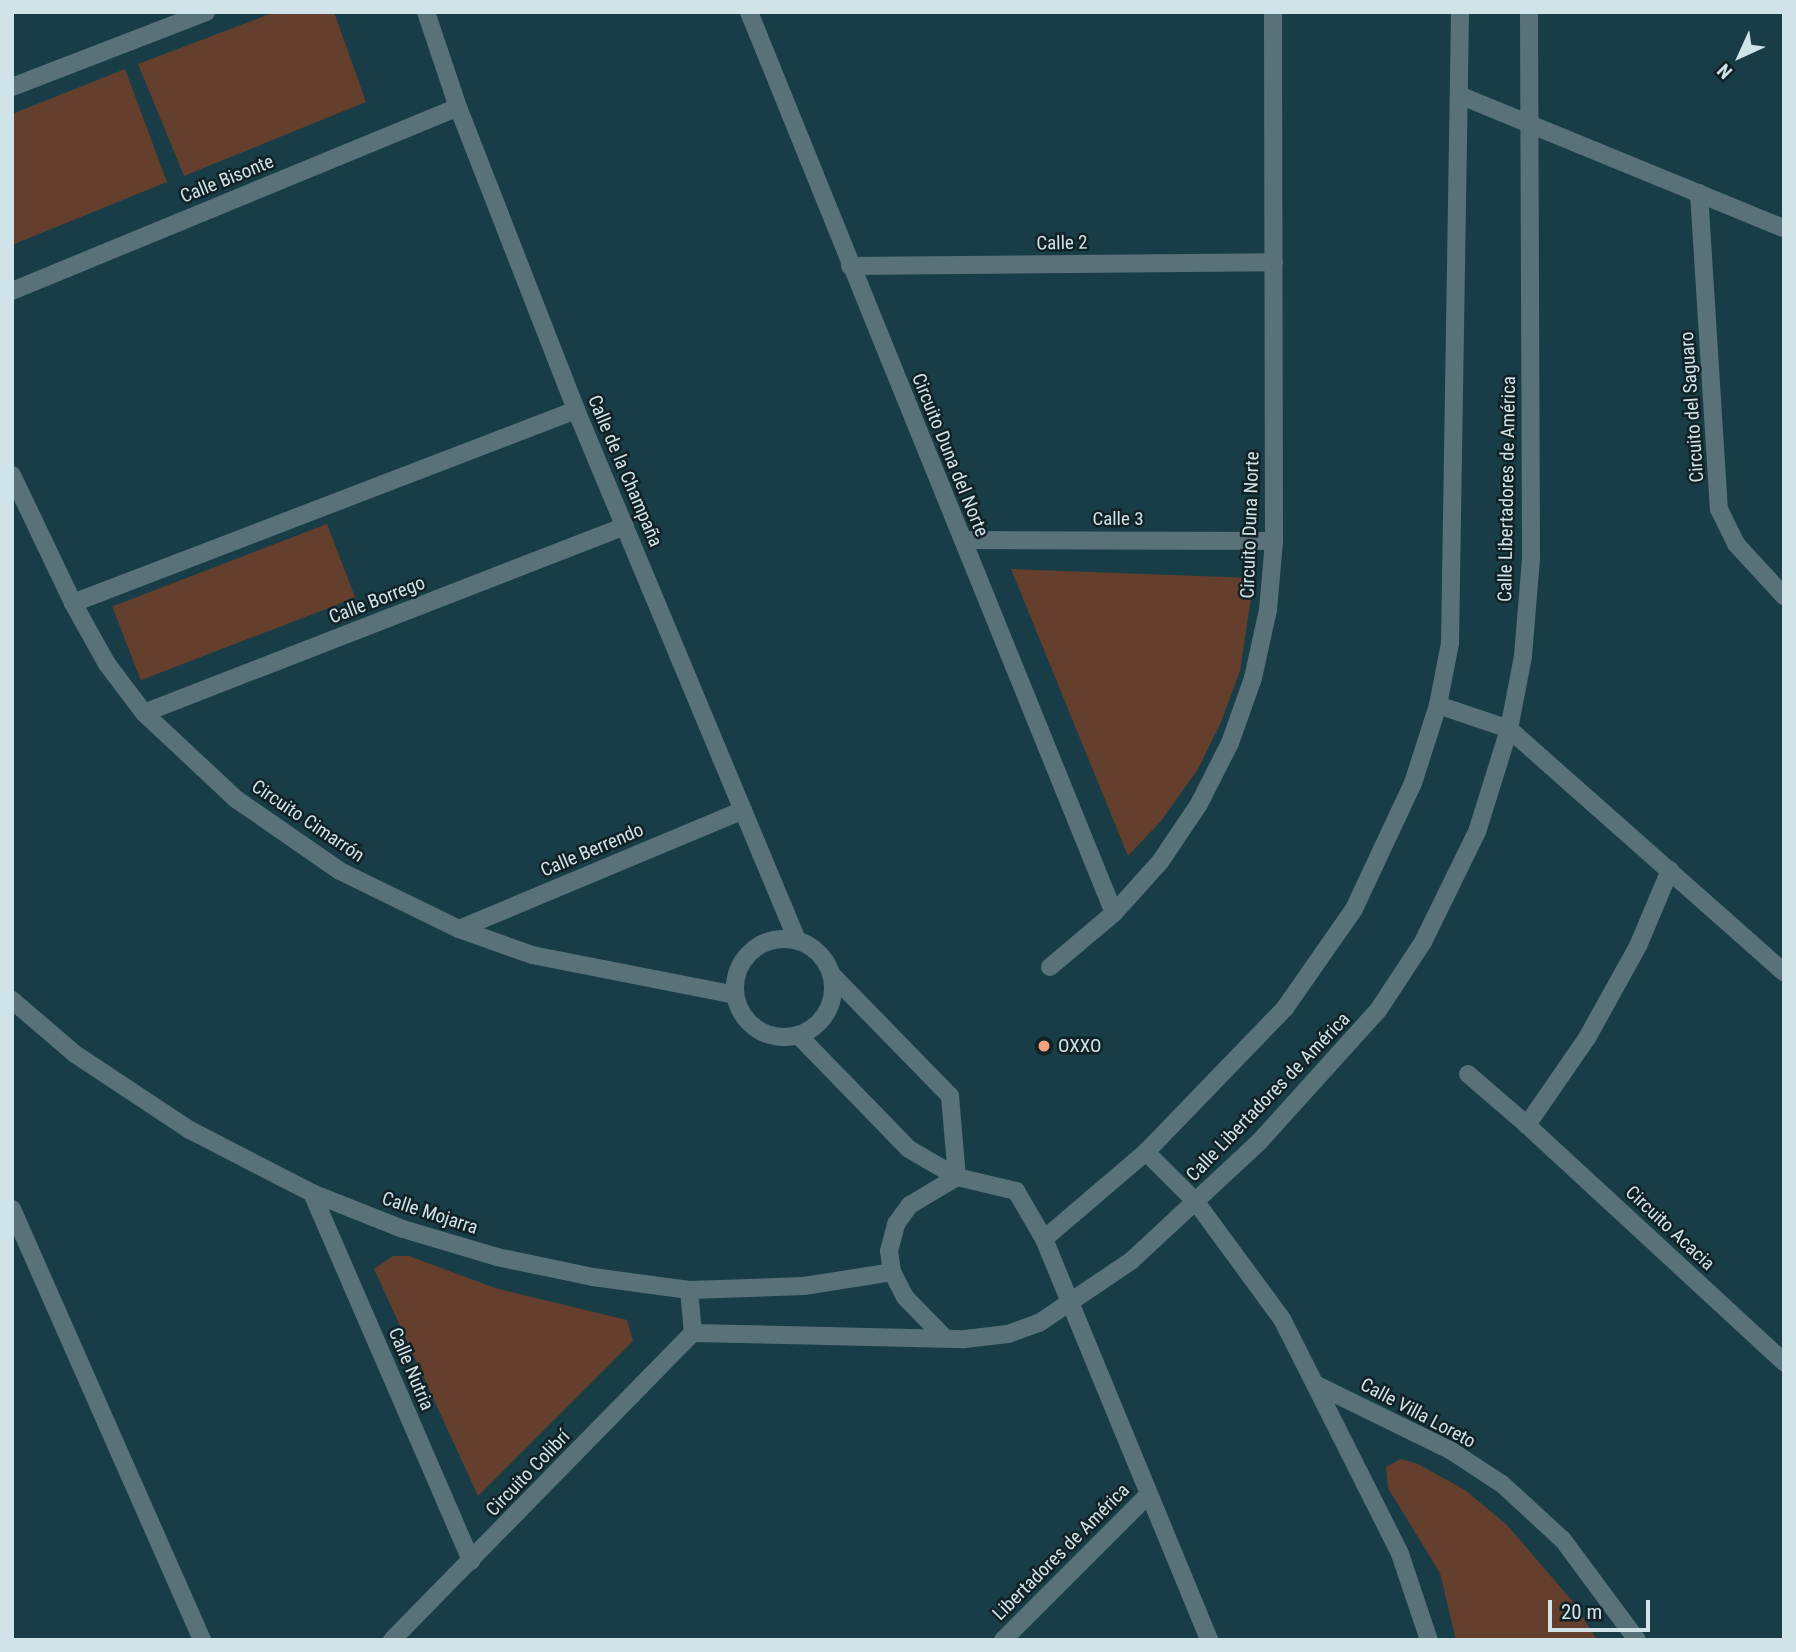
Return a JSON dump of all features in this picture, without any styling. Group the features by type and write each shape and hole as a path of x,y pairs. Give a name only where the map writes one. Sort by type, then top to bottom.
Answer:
{"street":[{"path":"12,87 206,12"},
{"name":"Calle de la Champaña","path":"426,12 458,107 576,410 797,940"},
{"name":"Circuito Duna del Norte","path":"749,12 1114,913"},
{"name":"Circuito Duna Norte","path":"1050,967 1114,913 1184,827 1230,743 1262,637 1274,541 1273,12"},
{"path":"1044,1239 1146,1152 1284,1008 1321,960 1386,849 1438,705 1450,643 1453,578 1460,12"},
{"name":"Calle Libertadores de América","path":"1070,1304 1130,1262 1196,1202 1329,1068 1378,1009 1416,953 1477,832 1509,729 1523,656 1531,559 1528,12"},
{"path":"1459,95 1784,228"},
{"name":"Calle Bisonte","path":"12,291 458,107"},
{"name":"Circuito del Saguaro","path":"1699,193 1719,509 1736,544 1784,596"},
{"name":"Calle 2","path":"850,266 1274,262"},
{"path":"73,603 576,410"},
{"name":"Circuito Cimarrón","path":"12,475 73,603 107,664 144,713 236,799 340,871 458,929 532,954 735,995"},
{"name":"Calle Borrego","path":"144,713 625,526"},
{"name":"Calle 3","path":"963,540 1274,541"},
{"path":"1438,705 1509,729 1784,972"},
{"name":"Calle Berrendo","path":"458,929 743,810"},
{"path":"1527,1125 1587,1038 1638,946 1671,870"},
{"path":"832,975 833,995 828,1013 814,1028 798,1035 782,1038 757,1029 739,1008 735,995 741,964 752,951 773,941 797,940 819,953 832,975 950,1096 957,1177"},
{"name":"Calle Mojarra","path":"12,1000 75,1054 190,1130 312,1193 404,1229 497,1257 593,1277 690,1290 804,1286 892,1272"},
{"path":"798,1035 909,1149 957,1177 1016,1191 1044,1239 1209,1640"},
{"name":"Circuito Acacia","path":"1468,1074 1784,1362"},
{"path":"1146,1152 1196,1202 1242,1259 1282,1319 1399,1553 1429,1640"},
{"path":"944,1337 905,1297 892,1272 889,1251 896,1224 910,1205 957,1177"},
{"name":"Calle Nutria","path":"312,1193 471,1561"},
{"path":"12,1209 202,1640"},
{"path":"690,1290 693,1334 944,1337 1008,1334 1070,1304"},
{"name":"Circuito Colibrí","path":"392,1640 693,1334"},
{"name":"Calle Villa Loreto","path":"1315,1384 1450,1450 1502,1484 1563,1539 1637,1640"},
{"name":"Libertadores de América","path":"1003,1640 1149,1494"}],"shaded area":[{"path":"275,12 334,12 366,102 184,176 138,64"},
{"path":"125,69 167,182 12,245 12,114"},
{"path":"327,524 355,598 141,680 112,606"},
{"path":"1011,569 1254,578 1240,671 1221,722 1198,769 1161,821 1128,856"},
{"path":"393,1256 409,1256 495,1288 627,1320 633,1341 478,1496 374,1269"},
{"path":"1401,1459 1418,1464 1465,1490 1507,1525 1574,1603 1597,1640 1456,1640 1440,1573 1388,1488 1386,1467"}],"place":[{"name":"OXXO","path":"1044,1046"}]}
